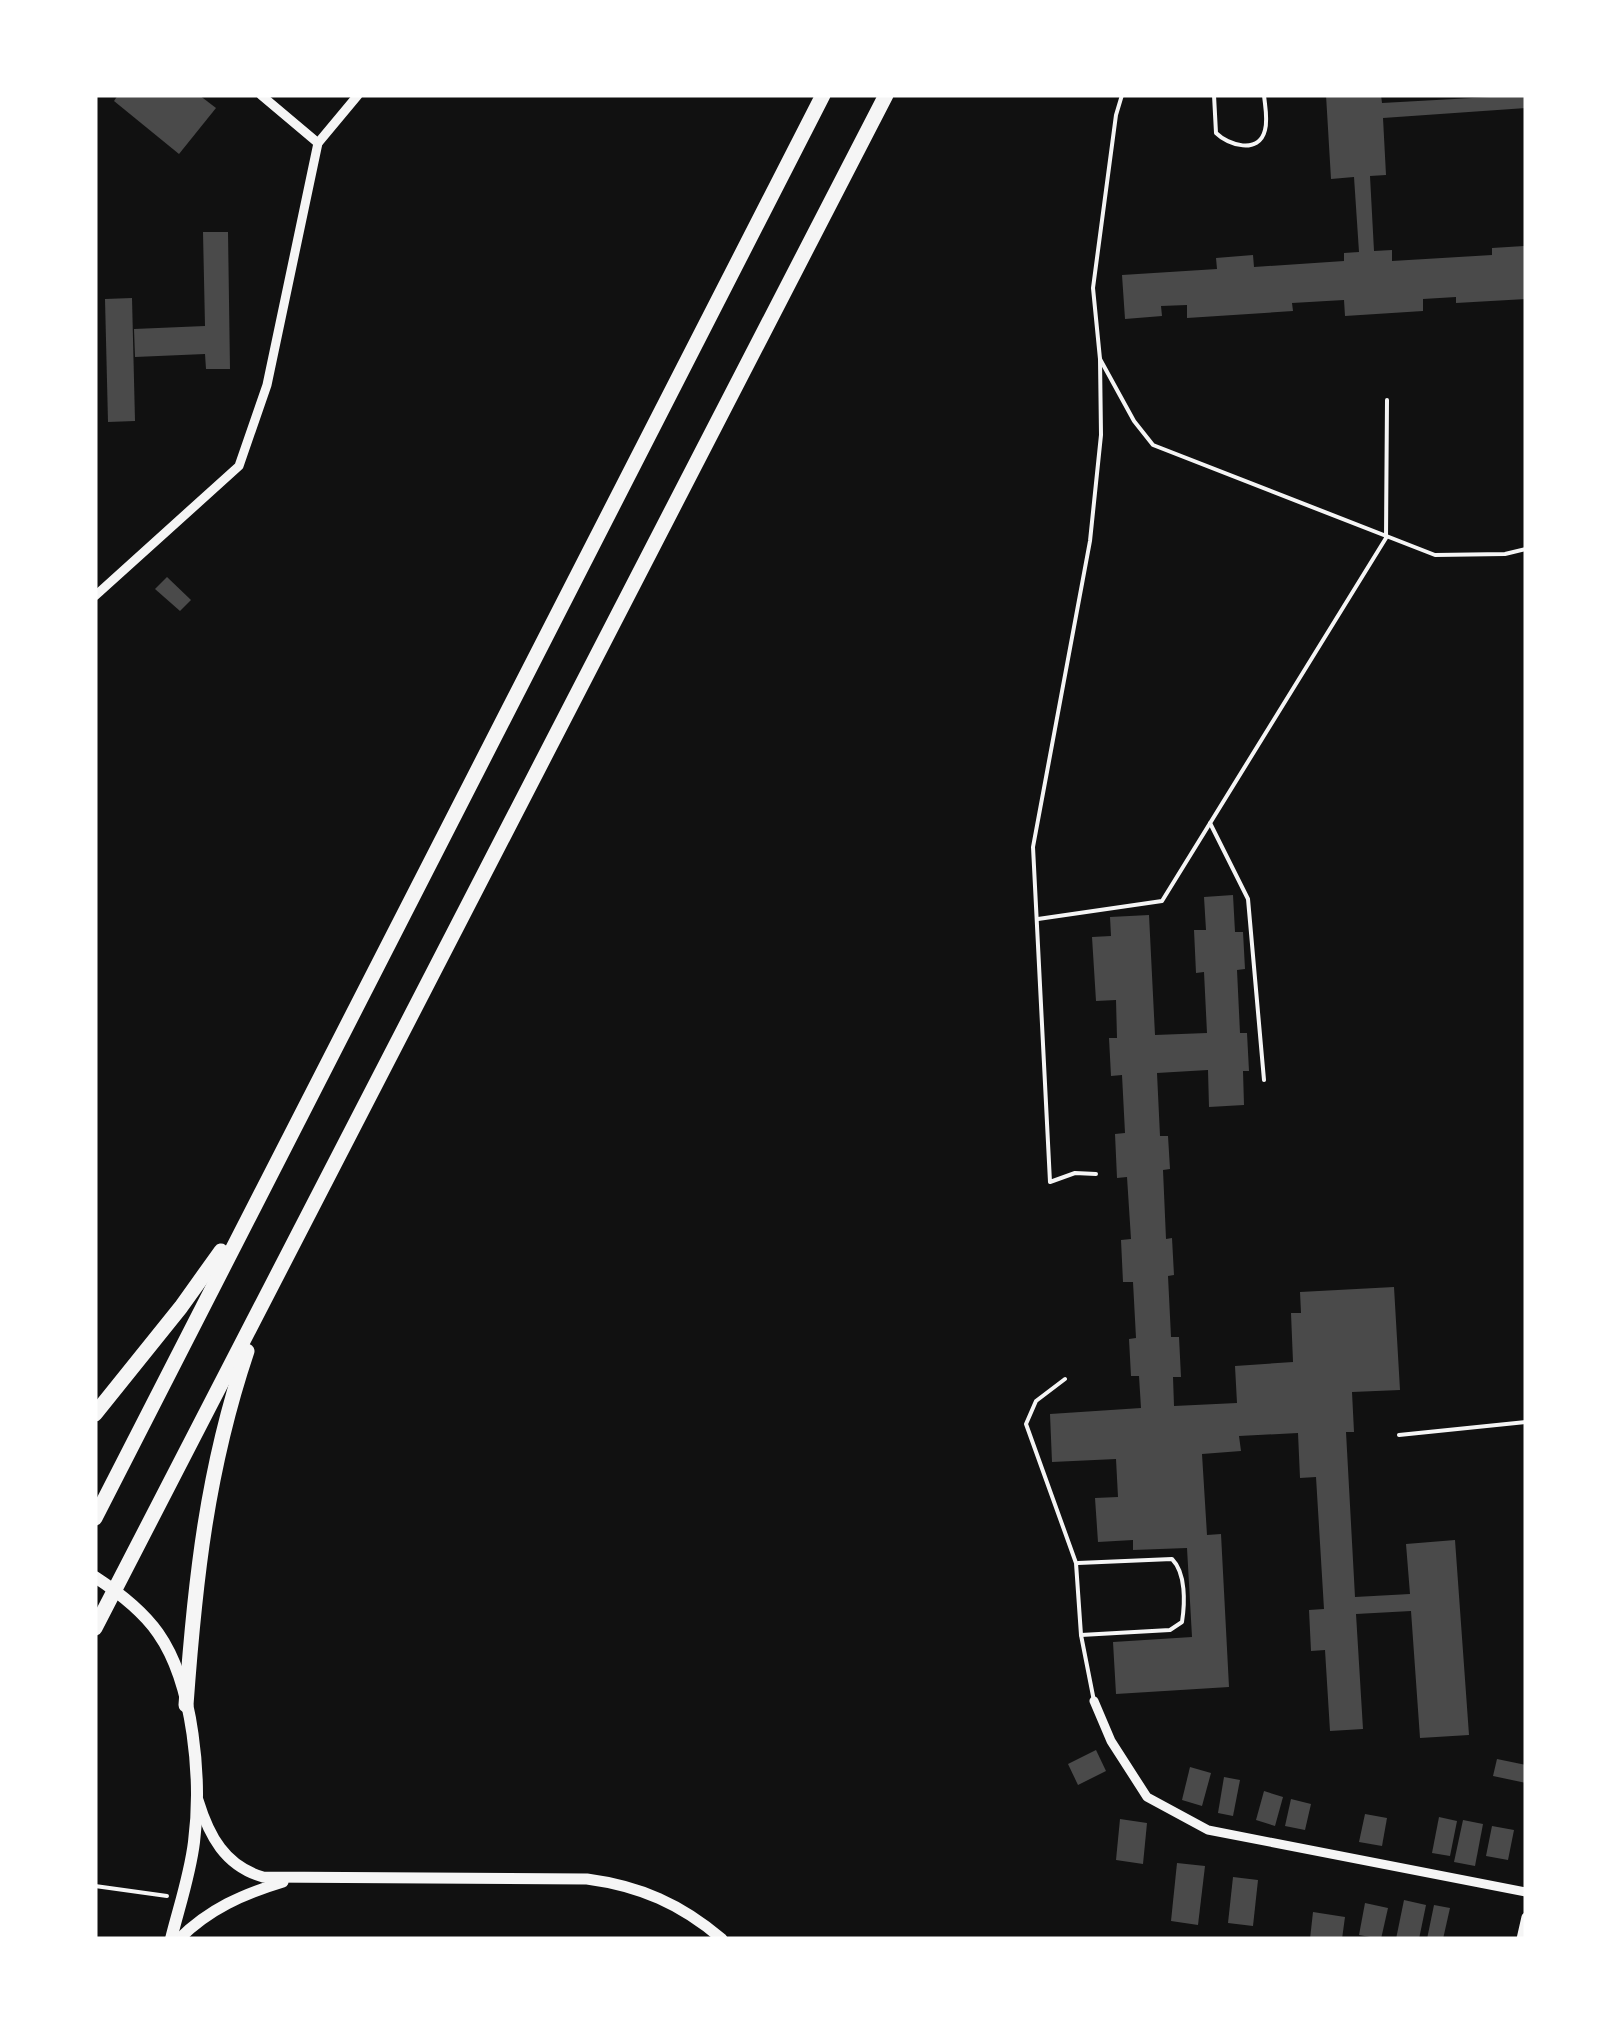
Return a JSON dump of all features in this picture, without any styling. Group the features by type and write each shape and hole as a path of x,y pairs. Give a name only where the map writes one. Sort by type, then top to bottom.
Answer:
{"highway":[{"path":"95,1518 822,95"},
{"path":"95,1628 886,95"},
{"path":"95,1414 181,1307 252,1207"},
{"path":"186,1705 196,1577 210,1490 226,1413 263,1302"}],"main road":[{"path":"95,1577 134,1606 157,1632 174,1661 186,1705 197,1796 207,1830 232,1860 248,1872 263,1877 294,1878 586,1879 654,1894 696,1917 722,1939"},
{"path":"171,1939 194,1840 197,1796"},
{"path":"179,1939 216,1909 244,1894 294,1878"}],"street":[{"path":"261,95 318,143"},
{"path":"95,596 239,466 267,385 318,143 358,95"},
{"path":"1094,1700 1110,1741 1147,1797 1208,1830 1526,1892"},
{"path":"1522,1939 1526,1917"}],"lane":[{"path":"1096,1174 1074,1172 1050,1182 1033,847 1090,541 1101,435 1100,360 1093,288 1116,114 1122,95"},
{"path":"1214,95 1216,132 1234,146 1250,146 1261,139 1266,127 1264,95"},
{"path":"1100,360 1153,445 1436,555 1504,554 1526,549"},
{"path":"1038,919 1162,901 1386,538 1388,400"},
{"path":"1210,823 1248,898 1264,1080"},
{"path":"1065,1379 1036,1401 1026,1424 1076,1563 1081,1635 1094,1700"},
{"path":"1399,1434 1526,1422"},
{"path":"1076,1563 1172,1559 1181,1571 1184,1611 1182,1622 1170,1630 1081,1635"}],"path":[{"path":"95,1886 182,1897"}],"building":[{"path":"118,95 199,95 216,108 179,154 114,101"},
{"path":"1326,95 1381,95 1382,103 1526,95 1526,108 1383,118 1386,175 1370,176 1374,251 1392,250 1392,261 1492,255 1492,248 1524,246 1526,299 1456,303 1456,297 1423,299 1423,311 1345,316 1344,300 1292,303 1293,311 1187,318 1187,305 1161,306 1162,316 1125,319 1122,275 1217,269 1216,258 1253,255 1254,267 1344,261 1344,253 1359,252 1354,177 1331,179"},
{"path":"203,232 228,232 230,369 206,369 205,354 135,357 134,329 205,326"},
{"path":"132,298 135,421 108,422 105,299"},
{"path":"167,577 191,600 180,611 155,589"},
{"path":"1233,895 1235,932 1243,932 1245,969 1237,970 1240,1033 1247,1033 1249,1071 1243,1071 1244,1105 1209,1107 1208,1070 1157,1073 1160,1136 1168,1136 1170,1169 1163,1170 1166,1239 1172,1238 1174,1275 1168,1276 1171,1337 1179,1337 1181,1377 1173,1377 1174,1406 1237,1403 1235,1366 1293,1362 1291,1313 1301,1313 1300,1292 1394,1287 1400,1390 1352,1392 1354,1432 1346,1432 1355,1597 1410,1594 1406,1544 1455,1540 1469,1735 1420,1738 1411,1611 1356,1614 1363,1729 1330,1731 1325,1650 1311,1651 1309,1610 1324,1609 1316,1477 1300,1478 1298,1433 1239,1436 1241,1451 1202,1454 1207,1535 1221,1534 1229,1687 1116,1694 1113,1642 1192,1637 1187,1548 1133,1550 1133,1540 1098,1542 1095,1498 1118,1497 1116,1459 1052,1462 1050,1414 1141,1408 1139,1376 1131,1376 1129,1339 1136,1338 1133,1282 1123,1282 1121,1240 1131,1239 1127,1177 1117,1178 1115,1134 1125,1133 1122,1075 1111,1076 1109,1038 1117,1038 1116,1000 1096,1001 1092,937 1111,936 1110,917 1149,915 1155,1035 1207,1033 1204,972 1196,973 1194,930 1206,930 1204,897"},
{"path":"1096,1750 1106,1771 1078,1785 1068,1764"},
{"path":"1497,1759 1526,1765 1526,1783 1493,1776"},
{"path":"1190,1767 1211,1773 1202,1806 1182,1800"},
{"path":"1224,1777 1240,1780 1233,1816 1218,1813"},
{"path":"1264,1791 1283,1797 1275,1826 1256,1820"},
{"path":"1291,1799 1311,1804 1305,1830 1285,1826"},
{"path":"1365,1814 1387,1818 1382,1846 1359,1842"},
{"path":"1439,1817 1457,1821 1450,1856 1432,1853"},
{"path":"1120,1819 1147,1823 1143,1864 1116,1860"},
{"path":"1463,1820 1483,1824 1475,1866 1454,1862"},
{"path":"1492,1826 1514,1830 1508,1860 1486,1856"},
{"path":"1177,1863 1205,1866 1198,1925 1171,1921"},
{"path":"1233,1877 1258,1880 1253,1926 1228,1923"},
{"path":"1404,1900 1426,1905 1419,1939 1396,1939"},
{"path":"1365,1903 1388,1908 1381,1939 1359,1935"},
{"path":"1434,1905 1450,1908 1443,1939 1427,1939"},
{"path":"1313,1912 1345,1917 1342,1939 1310,1939"}]}
